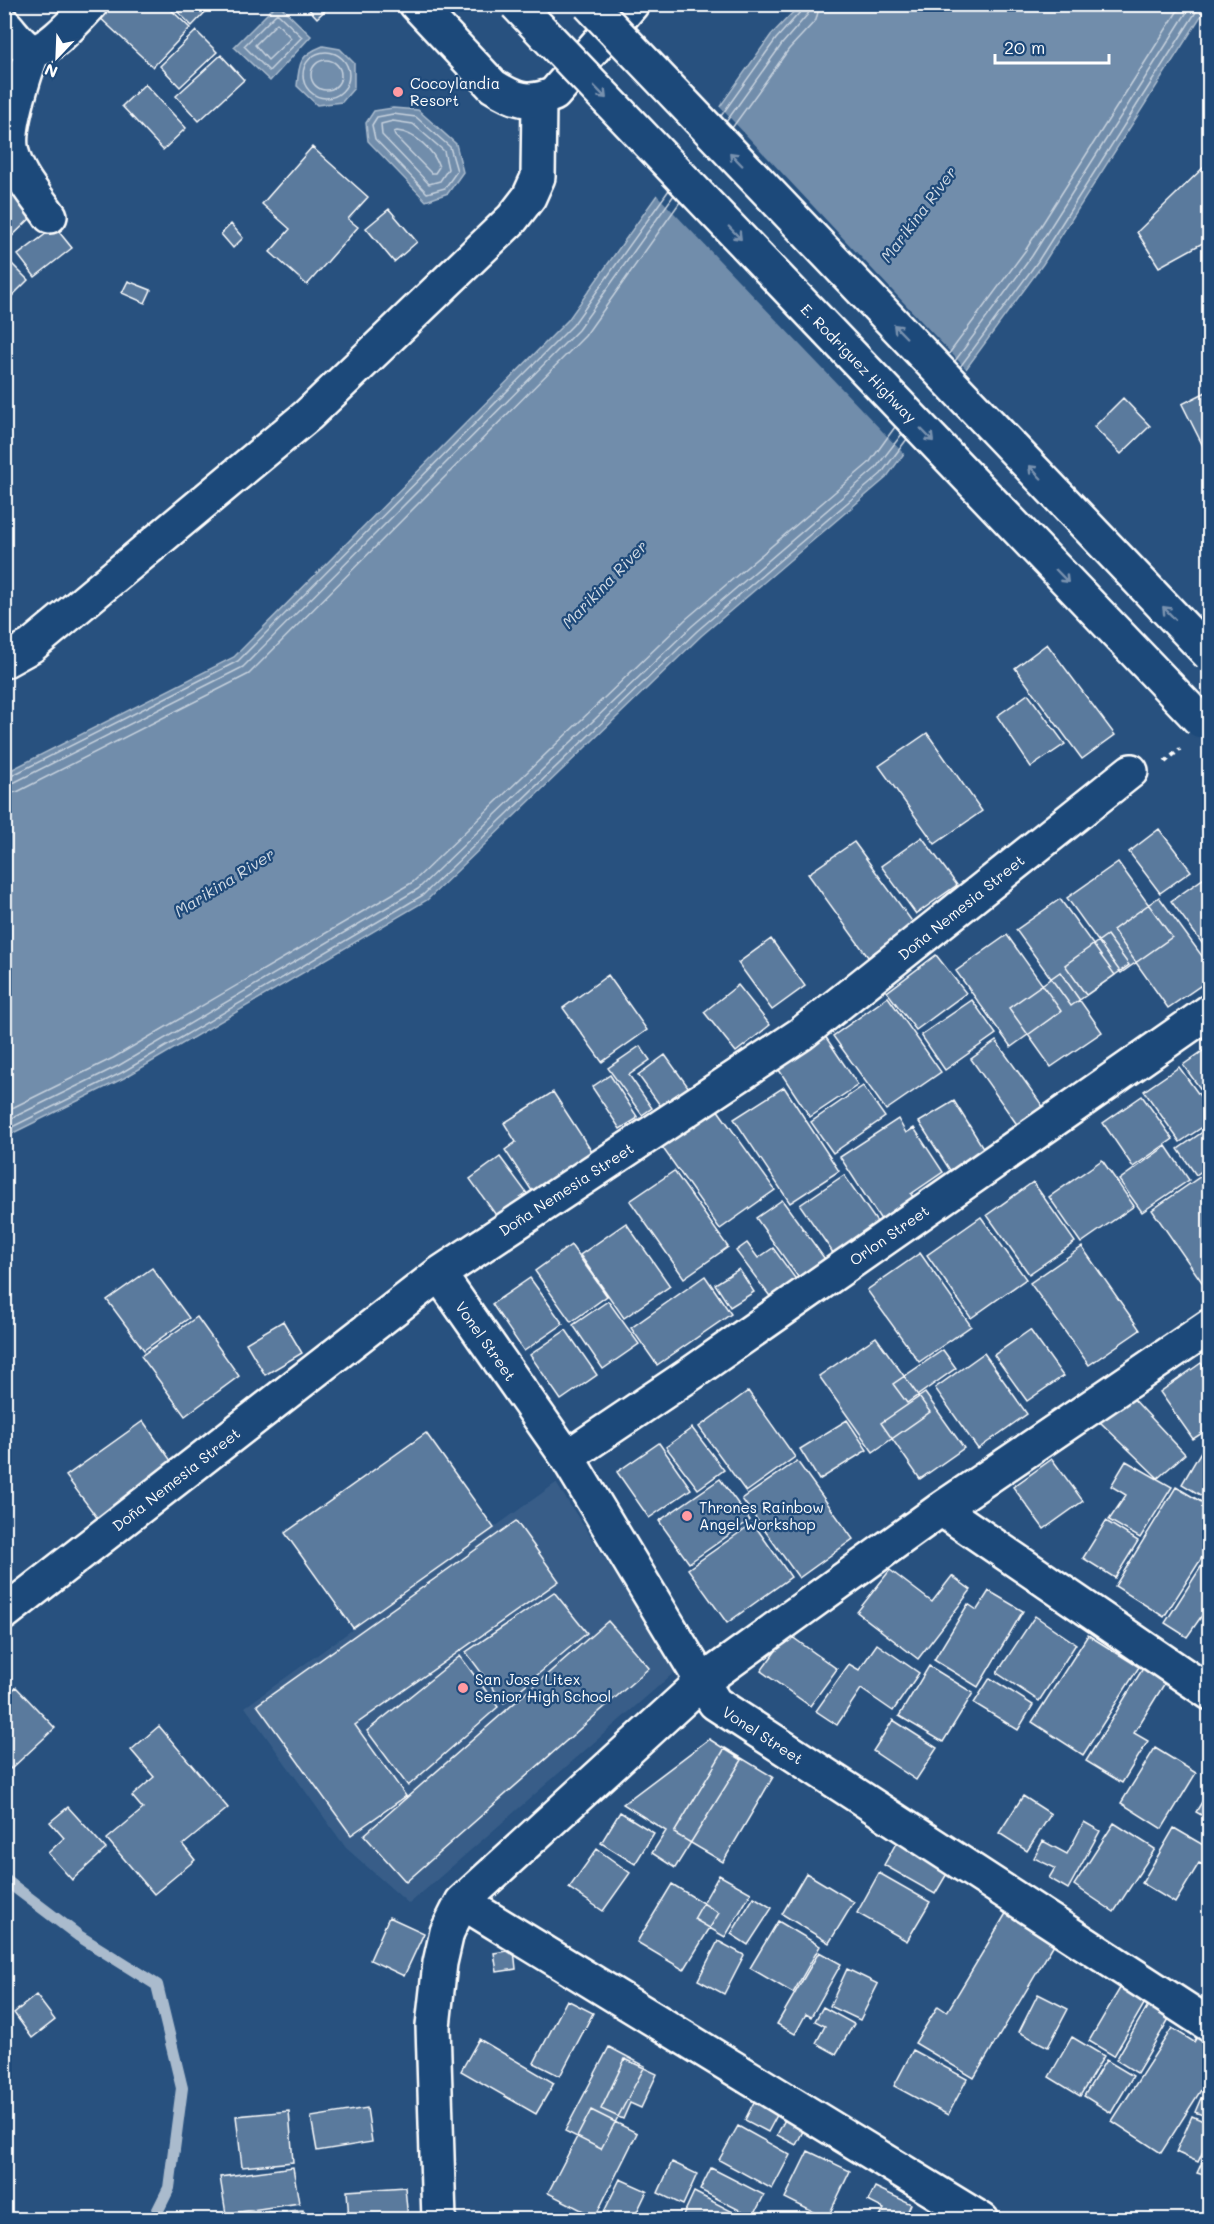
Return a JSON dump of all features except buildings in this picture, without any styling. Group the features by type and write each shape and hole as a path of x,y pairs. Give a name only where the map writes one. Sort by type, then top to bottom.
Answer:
{"street":[{"path":"4,24 26,47 33,51 39,50 53,41 91,4"},
{"path":"416,4 493,86 521,99 539,101 554,94 632,4"},
{"name":"E. Rodriguez Highway","path":"516,4 1201,721"},
{"path":"589,4 1209,656"},
{"path":"33,51 20,90 10,145 24,178 50,216"},
{"path":"4,662 31,646 308,415 512,219 529,197 538,177 539,101"},
{"name":"Doña Nemesia Street","path":"4,1613 439,1274 801,1034 1131,771"},
{"name":"Orlon Street","path":"567,1457 1209,1011"},
{"name":"Vonel Street","path":"439,1274 567,1457 715,1703 1209,2025"},
{"path":"439,2220 433,2026 447,1932 462,1902 703,1681 941,1509 1206,1332"},
{"path":"941,1509 1209,1693"},
{"path":"462,1902 982,2220"}],"path":[{"path":"1165,762 1181,749"}],"shaded area":[{"name":"San Jose Litex Senior High School","path":"556,1483 677,1670 409,1904 346,1848 245,1707"}],"water":[{"path":"276,5 279,5 311,36 270,81 234,47"},
{"name":"Marikina River","path":"800,5 1208,5 1043,264 886,478 701,636 427,900 124,1078 5,1137 5,773 234,657 568,320 771,35"},
{"path":"323,46 340,49 354,63 354,88 342,102 317,105 297,86 302,60"},
{"path":"393,108 418,110 456,144 463,172 448,193 426,201 368,141 366,123 374,111"}],"pier":[{"path":"718,105 968,371 906,456 655,193"}],"waterway":[{"path":"4,1879 79,1936 157,1985 182,2088 169,2188 153,2220"}],"place":[{"name":"Cocoylandia Resort","path":"398,92"},
{"name":"Thrones Rainbow Angel Workshop","path":"687,1516"},
{"name":"San Jose Litex Senior High School","path":"463,1688"}]}
